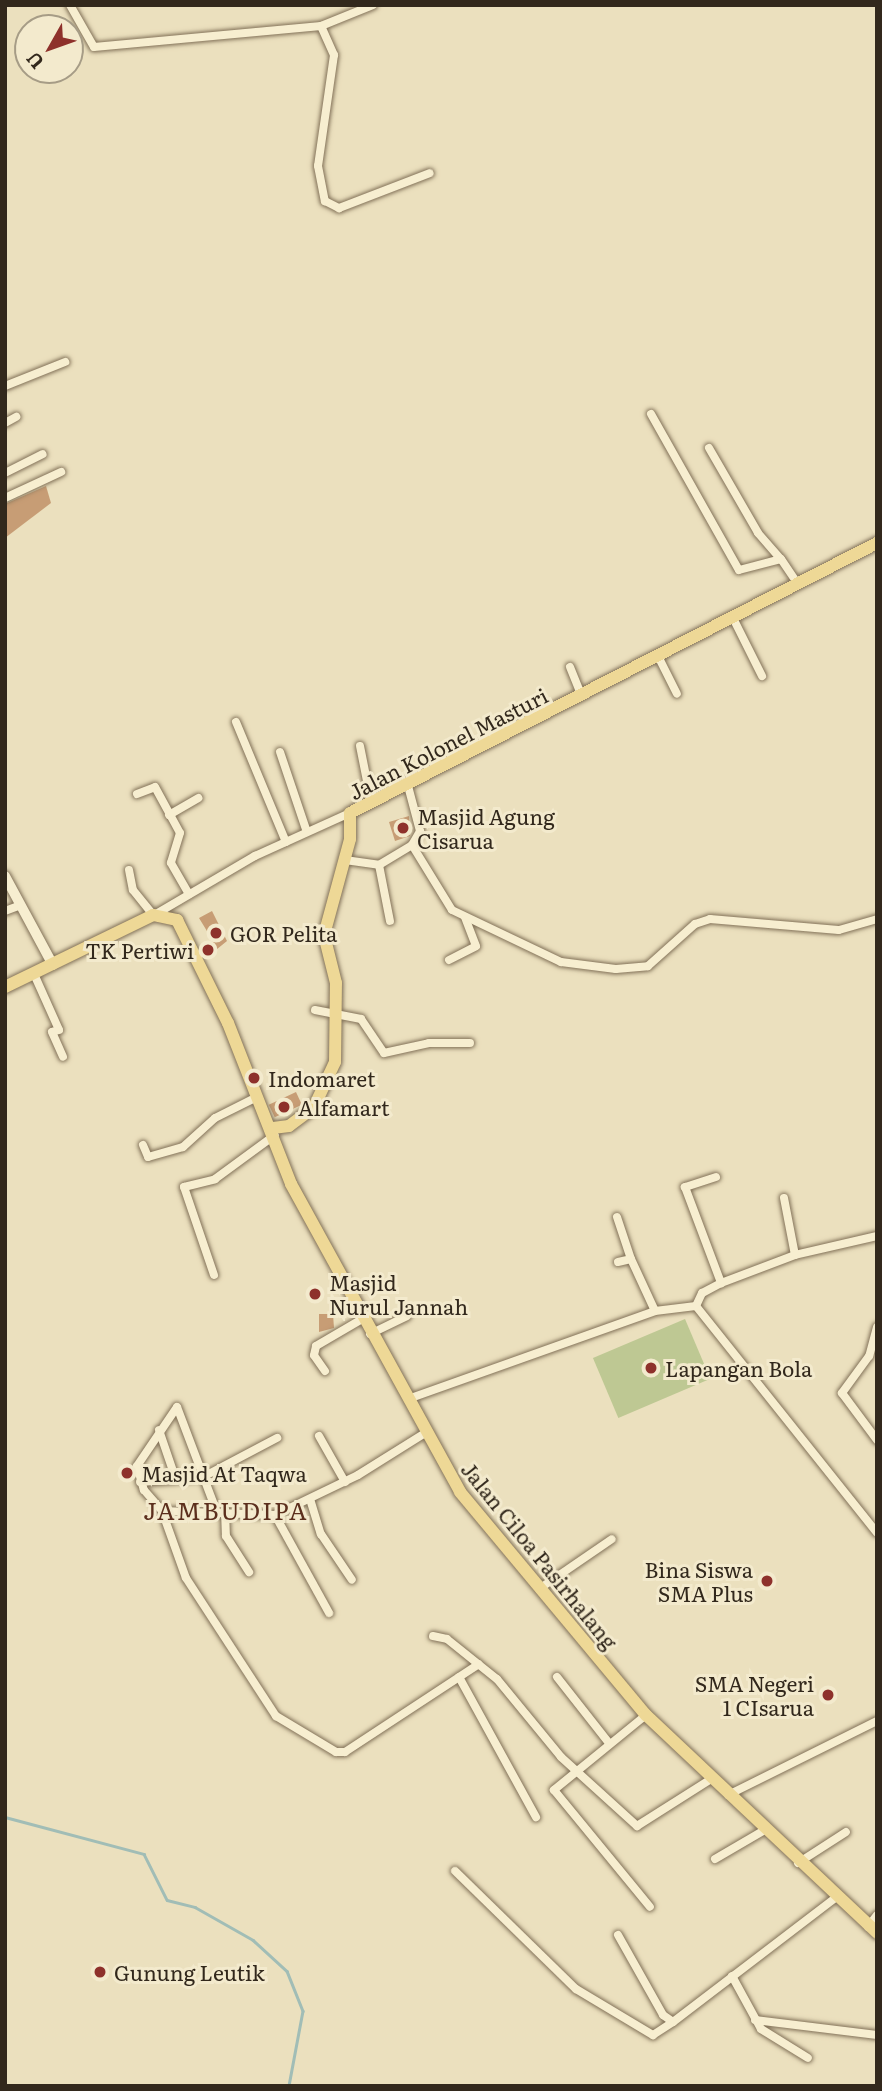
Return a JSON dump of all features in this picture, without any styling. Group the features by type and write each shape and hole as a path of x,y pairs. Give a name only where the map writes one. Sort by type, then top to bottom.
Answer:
{"main road":[{"name":"Jalan Kolonel Masturi","path":"274,1132 295,1123 323,1095 335,1062 338,1013 324,935 345,860 350,813 877,542"},
{"path":"5,988 154,914 170,915 186,934 255,1098 274,1132"},
{"name":"Jalan Ciloa Pasirhalang","path":"274,1132 291,1184 370,1334 460,1492 646,1715 763,1831 872,1930"}],"street":[{"path":"70,5 93,47 321,26 373,5"},
{"path":"321,26 334,55 318,166 326,201 339,208 430,173"},
{"path":"5,386 65,362"},
{"path":"651,414 738,570 781,559"},
{"path":"5,424 16,417"},
{"path":"709,448 758,533 799,584"},
{"path":"5,473 43,454"},
{"path":"5,498 61,472"},
{"path":"733,618 762,677"},
{"path":"658,656 677,694"},
{"path":"570,667 582,696"},
{"path":"236,722 286,842"},
{"path":"360,746 370,802"},
{"path":"280,752 307,832"},
{"path":"345,860 379,865 412,845 420,831 407,782"},
{"path":"137,793 155,788 180,836 171,863 189,894"},
{"path":"169,815 199,798"},
{"path":"129,870 133,890 154,914 286,842 350,813"},
{"path":"412,845 449,907 553,959 616,969 648,966 695,924 710,919 839,930 877,919"},
{"path":"379,865 390,921"},
{"path":"5,876 53,965"},
{"path":"5,911 21,905"},
{"path":"449,960 476,946 465,917"},
{"path":"34,974 59,1030 52,1032 63,1057"},
{"path":"315,1010 361,1020 384,1053 429,1043 470,1043"},
{"path":"326,1023 338,1013"},
{"path":"143,1145 148,1157 183,1147 215,1118 255,1098"},
{"path":"214,1275 184,1187 215,1178 274,1132"},
{"path":"716,1177 685,1187 721,1283"},
{"path":"784,1198 794,1255"},
{"path":"617,1217 631,1259 654,1311"},
{"path":"696,1306 702,1293 721,1283 794,1255 877,1236"},
{"path":"618,1262 631,1259"},
{"path":"408,1399 654,1311 696,1306"},
{"path":"696,1306 877,1533"},
{"path":"370,1334 407,1316"},
{"path":"325,1371 314,1355 316,1346 362,1319"},
{"path":"877,1327 869,1356 842,1393 877,1440"},
{"path":"249,1572 226,1536 220,1510 203,1477 178,1408 138,1459 140,1482 162,1511 186,1578 276,1716 336,1752 345,1752 479,1664"},
{"path":"159,1430 175,1477"},
{"path":"162,1511 220,1510 275,1516 345,1482 425,1433"},
{"path":"319,1436 345,1482"},
{"path":"140,1482 175,1477 203,1477 277,1437"},
{"path":"310,1499 321,1534 352,1580"},
{"path":"275,1516 329,1613"},
{"path":"539,1589 612,1539"},
{"path":"433,1636 447,1639 479,1664 576,1769 637,1826 711,1779"},
{"path":"459,1677 536,1818"},
{"path":"557,1677 609,1742"},
{"path":"646,1715 576,1769 555,1793 650,1907"},
{"path":"729,1795 877,1721"},
{"path":"715,1859 763,1831"},
{"path":"798,1863 846,1832"},
{"path":"454,1871 576,1989 653,2035 835,1898"},
{"path":"872,1930 877,1915"},
{"path":"618,1935 663,2015 673,2022"},
{"path":"732,1976 755,2020 765,2033 808,2058"},
{"path":"755,2020 877,2035"}],"green space":[{"name":"Lapangan Bola","path":"685,1319 710,1379 618,1418 593,1358"}],"building":[{"path":"46,486 51,503 5,538 5,504"},
{"name":"Masjid Agung Cisarua","path":"409,816 410,836 395,841 389,822"},
{"path":"212,911 227,941 206,958 201,948 213,941 199,918"},
{"name":"Alfamart","path":"296,1092 302,1105 275,1117 269,1105"},
{"path":"319,1314 333,1314 334,1328 319,1332"}],"waterway":[{"path":"5,1817 144,1854 167,1900 195,1907 253,1940 287,1971 303,2011 289,2086"}],"place":[{"name":"Masjid Agung Cisarua","path":"403,828"},
{"name":"GOR Pelita","path":"216,933"},
{"name":"TK Pertiwi","path":"208,950"},
{"name":"Indomaret","path":"254,1078"},
{"name":"Alfamart","path":"284,1107"},
{"name":"Masjid Nurul Jannah","path":"315,1294"},
{"name":"Lapangan Bola","path":"651,1368"},
{"name":"Masjid At Taqwa","path":"127,1473"},
{"name":"Bina Siswa SMA Plus","path":"767,1581"},
{"name":"SMA Negeri 1 CIsarua","path":"828,1695"},
{"name":"Gunung Leutik","path":"100,1972"}],"district":[{"name":"JAMBUDIPA","path":"226,1510"}]}
